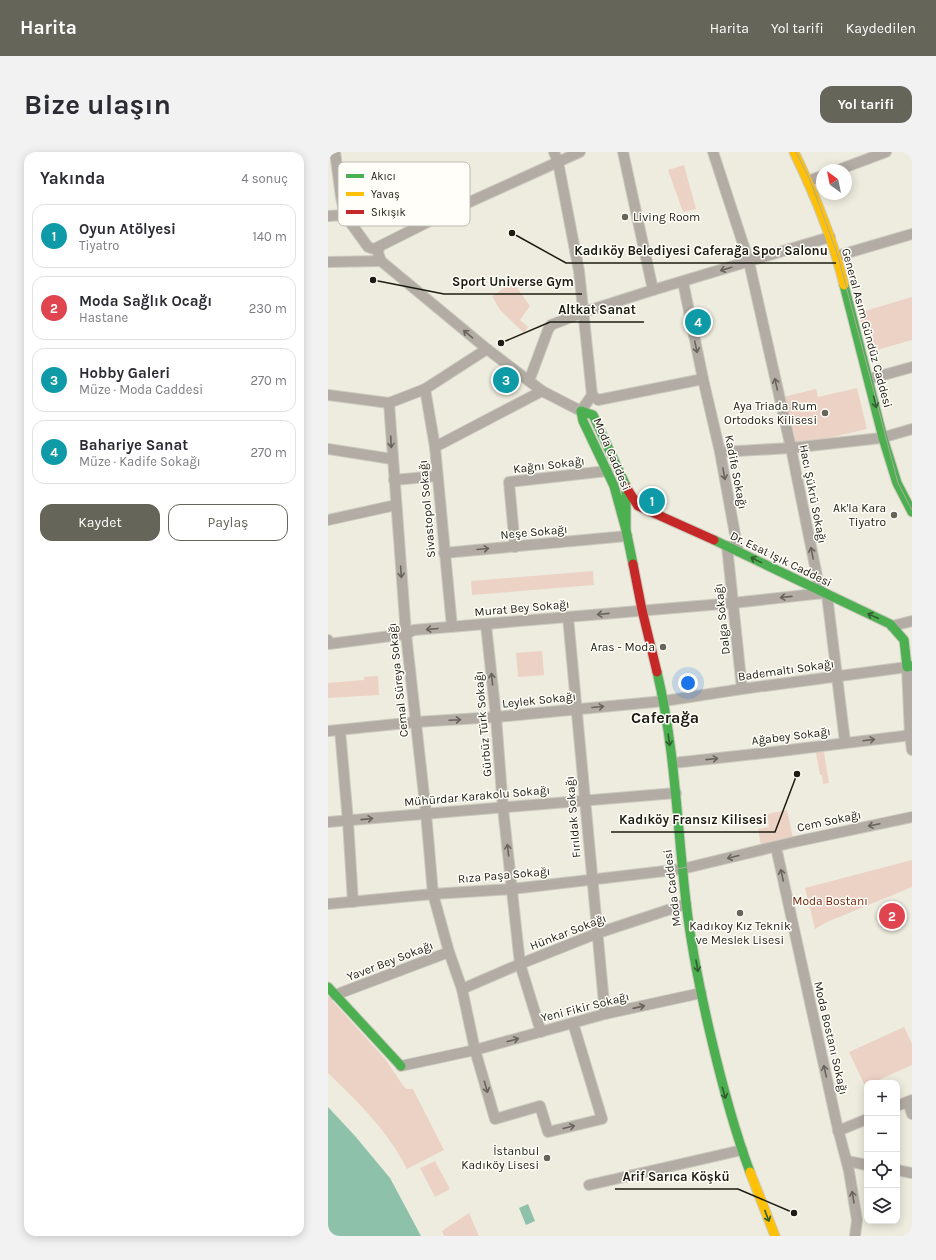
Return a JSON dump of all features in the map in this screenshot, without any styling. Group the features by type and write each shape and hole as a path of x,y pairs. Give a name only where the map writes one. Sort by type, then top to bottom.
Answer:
{"street":[{"path":"335,152 338,174"},
{"path":"470,201 556,157 580,152"},
{"path":"623,152 653,290"},
{"name":"Hacı Şükrü Sokağı","path":"714,152 749,262 824,593 837,676 845,742"},
{"name":"General Asım Gündüz Caddesi","path":"794,152 808,181 837,256 897,483 909,500 912,512"},
{"path":"852,165 886,152"},
{"path":"556,157 579,271 595,398 593,415"},
{"path":"808,181 816,178"},
{"path":"328,216 338,215"},
{"path":"353,226 368,247 374,249 420,226"},
{"path":"837,256 912,234"},
{"path":"529,381 551,325 584,312 653,290 830,238"},
{"path":"328,262 380,261 378,253 379,247"},
{"name":"Moda Caddesi","path":"380,261 487,349 529,381 542,390 581,411 593,415 626,486 627,533"},
{"name":"Kadife Sokağı","path":"683,282 720,452 738,551"},
{"path":"328,395 389,403 425,389 487,349"},
{"path":"869,379 912,367"},
{"path":"581,411 595,398 703,379"},
{"name":"Sivastopol Sokağı","path":"425,389 435,447 452,627"},
{"path":"435,447 542,390"},
{"name":"Cemal Süreya Sokağı","path":"389,403 406,634 426,813 433,894 449,952"},
{"name":"Moda Caddesi","path":"581,411 583,421 614,486 627,533 642,610 664,701 673,763 686,904 701,993 724,1091 742,1150 775,1236"},
{"path":"720,452 791,448 884,438 912,429"},
{"path":"328,449 392,459"},
{"name":"Kağnı Sokağı","path":"515,547 509,482 607,471"},
{"path":"394,480 437,476"},
{"name":"Dr. Esat Işık Caddesi","path":"626,486 638,506 738,551 892,626 904,640 910,666"},
{"path":"328,520 396,505"},
{"name":"Neşe Sokağı","path":"444,553 515,547 627,533"},
{"name":"Dalga Sokağı","path":"727,546 742,689"},
{"name":"Murat Bey Sokağı","path":"328,640 329,644 406,634 414,630 733,603 824,593"},
{"name":"Fırıldak Sokağı","path":"568,617 605,1014"},
{"path":"892,626 912,621"},
{"name":"Gürbüz Türk Sokağı","path":"486,625 496,717 503,808 520,964 541,1032"},
{"path":"910,666 912,750"},
{"name":"Bademaltı Sokağı","path":"664,701 910,666"},
{"name":"Leylek Sokağı","path":"328,731 664,701"},
{"path":"340,730 354,902"},
{"name":"Ağabey Sokağı","path":"673,763 911,735"},
{"name":"Mühürdar Karakolu Sokağı","path":"328,822 676,793"},
{"name":"Cem Sokağı","path":"682,869 912,817"},
{"name":"Moda Bostanı Sokağı","path":"776,847 838,1131 847,1161 857,1220 855,1236"},
{"name":"Rıza Paşa Sokağı","path":"328,904 433,894 512,889 682,869"},
{"name":"Hünkar Sokağı","path":"462,989 598,933 686,904"},
{"name":"Yaver Bey Sokağı","path":"335,995 449,952 462,989 475,1050 495,1119 540,1106 548,1132 602,1119 574,1024"},
{"path":"328,987 401,1066"},
{"name":"Yeni Fikir Sokağı","path":"401,1066 475,1050 574,1024 605,1014 701,993"},
{"path":"900,1105 910,1101 912,1114"},
{"path":"838,1131 864,1120"},
{"path":"589,1185 742,1150"},
{"path":"847,1161 864,1164"},
{"path":"900,1171 912,1173"}],"green space":[{"path":"684,165 696,209 683,212 668,170"},
{"path":"513,282 530,306 520,320 528,327 524,333 500,310 492,296"},
{"path":"912,297 912,340 870,352 858,313"},
{"name":"Aya Triada Rum Ortodoks Kilisesi","path":"857,388 867,429 795,446 783,397 816,389 818,397"},
{"path":"593,571 594,585 472,595 471,581"},
{"path":"542,651 544,675 518,677 516,653"},
{"path":"378,676 379,695 328,698 328,683 364,680 364,677"},
{"path":"823,746 829,783 823,784 815,748"},
{"path":"787,810 793,838 761,846 758,829 769,827 767,814"},
{"name":"Moda Bostanı","path":"912,860 912,887 827,922 815,929 805,888"},
{"path":"328,996 386,1060 404,1087 407,1089 413,1089 444,1150 407,1169 382,1130 361,1106 328,1073"},
{"path":"904,1027 912,1044 912,1065 879,1080 864,1080 864,1084 849,1052"},
{"path":"435,1161 450,1189 435,1197 420,1168"},
{"path":"469,1213 479,1236 444,1236 442,1231"}],"shaded area":[{"path":"328,1107 355,1136 390,1178 421,1236 328,1236"},
{"path":"528,1204 535,1221 526,1225 519,1208"}],"tram line":[{"path":"796,152 810,180 838,256 898,483 912,510"},
{"path":"328,903 433,893 512,888 682,868 794,841 912,816"}],"traffic: fast":[{"path":"844,285 883,438 897,483 912,512"},
{"path":"626,530 626,486 593,415 581,411 583,421 614,486 626,530 633,564"},
{"path":"714,540 890,624 904,640 907,667 912,666"},
{"path":"657,672 672,757 686,902 696,968 723,1086 738,1138 750,1172"},
{"path":"328,987 401,1066"}],"traffic: slow":[{"path":"794,152 823,217 844,285"},
{"path":"750,1172 775,1236"}],"traffic: jam":[{"path":"626,487 638,506 714,540"},
{"path":"633,564 657,672"}],"place":[{"name":"Living Room","path":"625,217"},
{"name":"Kadıköy Belediyesi Caferağa Spor Salonu","path":"512,233"},
{"name":"Sport Universe Gym","path":"373,280"},
{"name":"Bahariye Sanat","path":"698,322"},
{"name":"Altkat Sanat","path":"501,343"},
{"name":"Hobby Galeri","path":"506,380"},
{"name":"Aya Triada Rum Ortodoks Kilisesi","path":"825,413"},
{"name":"Oyun Atölyesi","path":"652,501"},
{"name":"Ak'la Kara Tiyatro","path":"894,515"},
{"name":"Aras - Moda","path":"663,647"},
{"name":"Kadıköy Fransız Kilisesi","path":"797,774"},
{"name":"Kadıkoy Kız Teknik ve Meslek Lisesi","path":"740,913"},
{"name":"Moda Sağlık Ocağı","path":"892,916"},
{"name":"İstanbul Kadıköy Lisesi","path":"547,1158"},
{"name":"Arif Sarıca Köşkü","path":"794,1213"}],"district":[{"name":"Caferağa","path":"665,717"}]}
